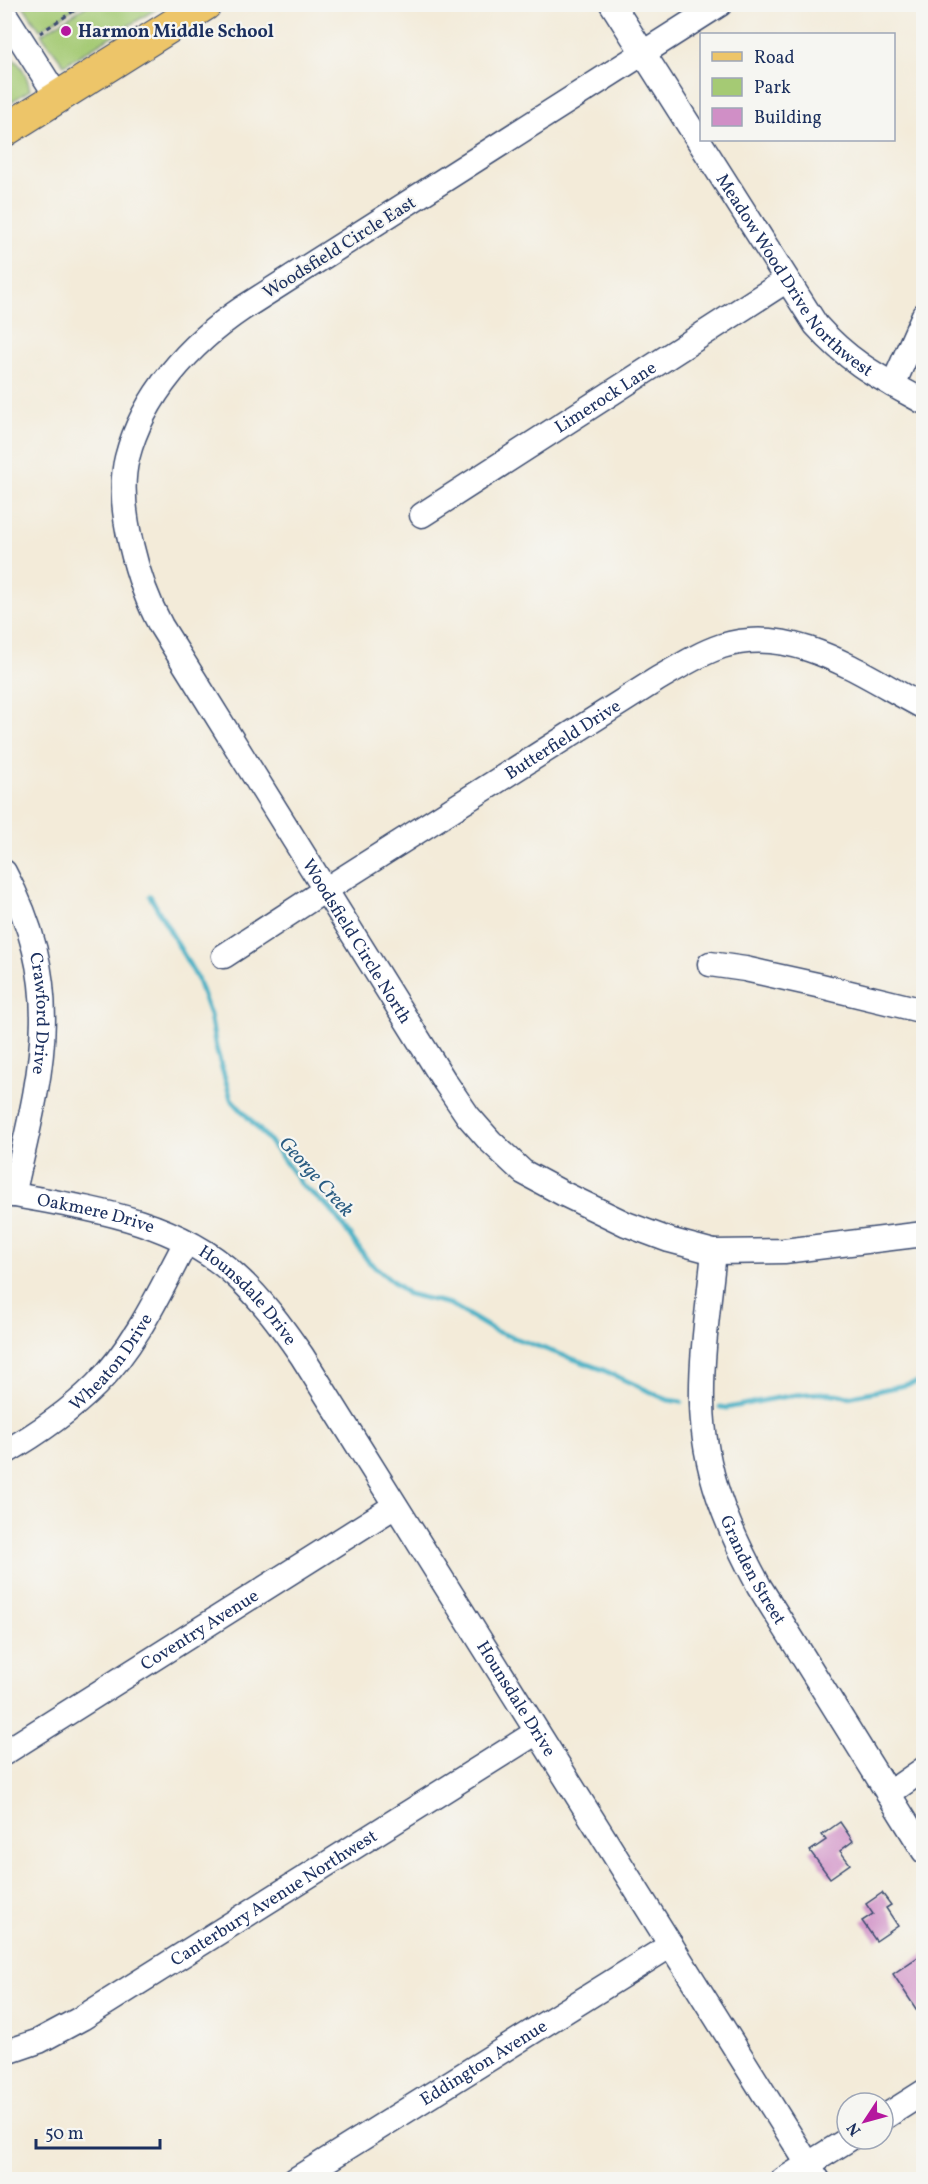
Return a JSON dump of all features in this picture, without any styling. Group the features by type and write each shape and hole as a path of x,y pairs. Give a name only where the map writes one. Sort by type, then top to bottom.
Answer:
{"main road":[{"path":"4,131 206,4"}],"street":[{"name":"Meadow Wood Drive Northwest","path":"612,4 816,325 851,360 871,374 924,402"},
{"name":"Woodsfield Circle East","path":"126,510 127,460 134,437 144,415 171,374 203,337 243,308 720,4"},
{"path":"4,13 58,98"},
{"name":"Limerock Lane","path":"422,515 787,280"},
{"path":"893,385 924,315"},
{"name":"Woodsfield Circle North","path":"126,510 134,558 149,604 325,890 468,1116 506,1157 523,1172 543,1184 626,1224 669,1240 714,1252"},
{"name":"Butterfield Drive","path":"224,956 656,680 721,646 752,640 792,644 838,661 924,707"},
{"name":"Crawford Drive","path":"4,872 14,890 32,936 44,1000 42,1049 35,1097 9,1194"},
{"path":"710,964 746,969 911,1006 924,1011"},
{"name":"Oakmere Drive","path":"9,1194 127,1217 151,1225 186,1242"},
{"path":"714,1252 784,1251 924,1234"},
{"name":"Wheaton Drive","path":"4,1453 60,1416 98,1384 127,1348 186,1242"},
{"name":"Hounsdale Drive","path":"186,1242 234,1273 278,1322 396,1506 813,2172"},
{"name":"Granden Street","path":"714,1252 704,1354 702,1404 710,1466 719,1499 736,1544 759,1586 924,1851"},
{"name":"Coventry Avenue","path":"4,1753 396,1506"},
{"name":"Canterbury Avenue Northwest","path":"4,2053 39,2041 82,2018 537,1732"},
{"path":"888,1794 924,1769"},
{"name":"Eddington Avenue","path":"295,2180 671,1946"},
{"path":"895,2110 924,2092"},
{"path":"783,2180 813,2172 836,2151"}],"path":[{"path":"21,41 84,4"}],"green space":[{"path":"27,4 80,5 40,30 24,7"},
{"path":"88,5 163,5 64,65 41,34"},
{"path":"10,58 21,67 30,90 5,106 5,78 11,73 5,62"}],"building":[{"path":"840,1822 853,1841 840,1851 850,1864 830,1878 810,1851 826,1840 822,1835"},
{"path":"882,1893 891,1905 886,1908 898,1926 876,1941 862,1921 873,1914 866,1904"},
{"path":"924,1953 924,2017 922,2018 893,1974"}],"waterway":[{"name":"George Creek","path":"150,896 197,978 210,1015 216,1048 231,1099 268,1139 304,1187 331,1209 368,1261 408,1294 450,1304 495,1331 601,1369 668,1400 681,1402"},
{"path":"720,1407 727,1408 805,1394 821,1393 848,1397 924,1381"}],"place":[{"name":"Harmon Middle School","path":"66,31"}]}
